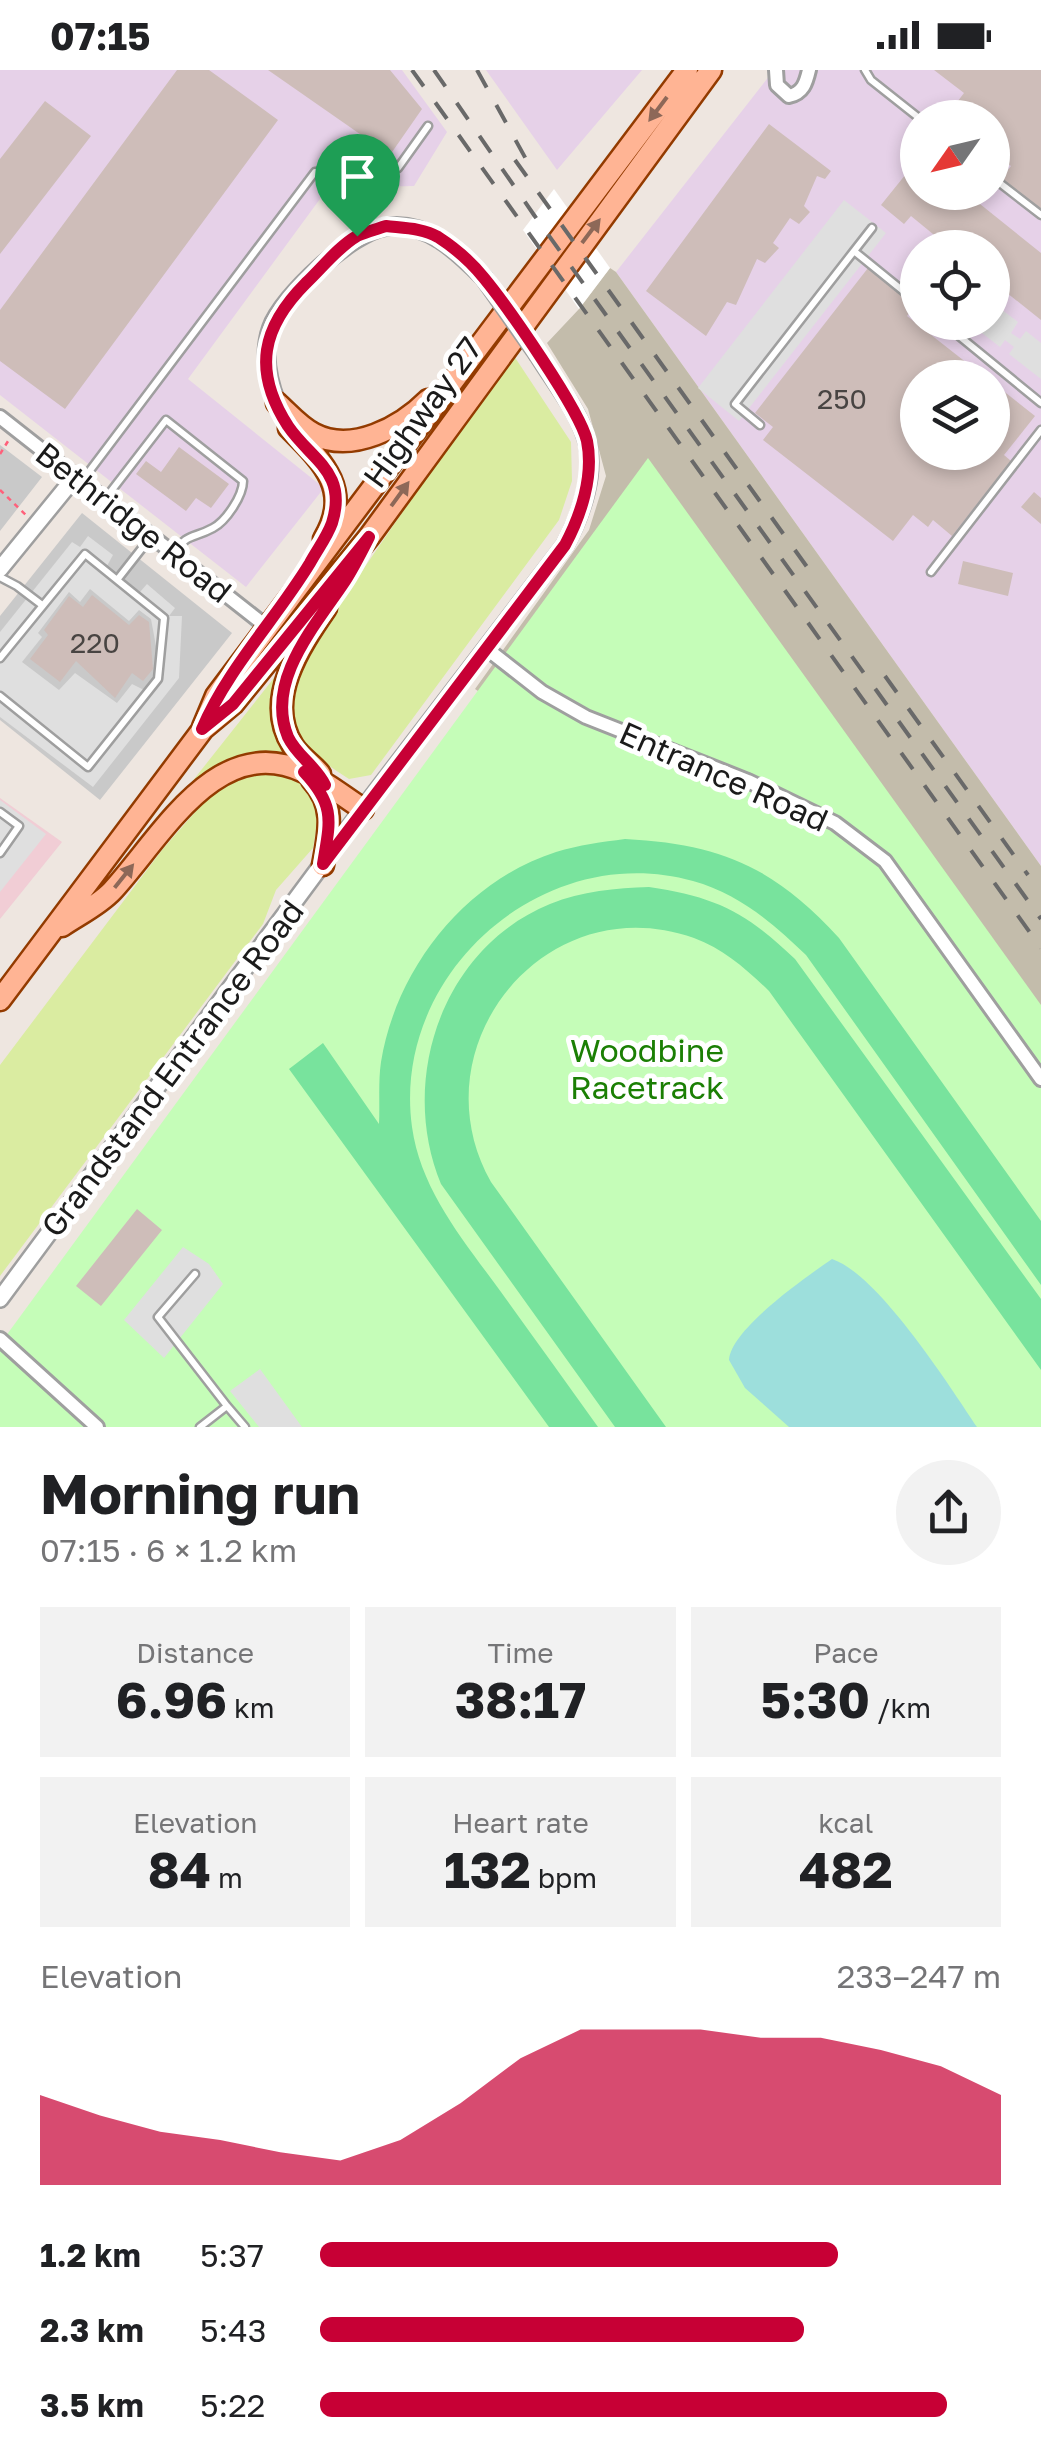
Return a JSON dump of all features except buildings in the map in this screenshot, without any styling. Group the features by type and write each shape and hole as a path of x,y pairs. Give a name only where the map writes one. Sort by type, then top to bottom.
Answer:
{"main road":[{"name":"Highway 27","path":"0,1000 202,729 216,696 287,600 688,70"},
{"name":"Highway 27","path":"202,729 233,704 369,537 712,70"},
{"path":"278,403 316,435 342,441 386,432 417,411 484,340"},
{"path":"278,403 288,427 331,475 336,505 331,527 287,600"},
{"path":"325,785 318,771 292,746 282,718 282,701 287,677 310,632 346,580 369,537"},
{"path":"48,936 110,894 148,846 211,780 240,766 254,763 304,772 363,809"},
{"path":"304,772 328,806 330,818 323,864"}],"street":[{"path":"776,70 777,85 789,96 804,88 808,70"},
{"name":"Grandstand Entrance Road","path":"0,1298 363,809 565,545 578,520 588,472 587,439 538,355 484,278 435,235 386,226 357,236 282,306 270,328 266,352 268,381 278,403"},
{"name":"Bethridge Road","path":"0,417 268,627"},
{"path":"0,569 78,480"},
{"name":"Entrance Road","path":"487,648 542,692 586,717 748,781 836,823 885,861 1041,1079"},
{"path":"0,1339 97,1427"}],"lane":[{"path":"866,70 871,80 900,103"},
{"path":"78,480 315,172 398,168 428,126"},
{"path":"1010,190 1041,215"},
{"path":"760,425 735,404 872,228"},
{"path":"854,251 900,288"},
{"path":"964,340 1041,403"},
{"path":"104,500 166,420 243,481 243,492 216,527 184,537 173,554"},
{"path":"932,572 1041,430"},
{"path":"117,580 151,536"},
{"path":"0,658 85,554 164,618 158,680 88,767 0,696"},
{"path":"0,577 42,605"},
{"path":"0,812 19,826 0,853"},
{"path":"196,1274 158,1317 245,1427"},
{"path":"200,1427 227,1406"}],"path":[{"path":"0,454 15,430"},
{"path":"0,490 36,525"}],"shaded area":[{"path":"0,70 402,70 447,132 414,186 328,188 188,379 324,488 246,587 0,395"},
{"path":"486,70 642,70 557,170"},
{"path":"774,70 1041,70 1041,866 616,272"},
{"path":"844,200 886,233 739,421 698,388"},
{"path":"610,268 1041,866 1041,1208 551,740 475,689 589,530 606,476 588,409 547,343"},
{"path":"1010,316 1018,322 1011,333 1020,339 1026,331 1041,343 1041,379 1009,354 1014,347 1005,340 1010,340"},
{"path":"0,445 42,477 0,531"},
{"path":"82,513 232,633 100,800 0,720 0,616"},
{"path":"88,536 113,555 107,566 140,592 147,584 175,608 169,616 182,616 179,678 93,787 0,717 0,632 72,542 80,547","holes":["90,589 129,621 139,610 151,619 160,668 144,690 132,684 117,703 75,673 59,690 22,662 69,592 80,602"]},
{"path":"0,798 62,842 0,919"},
{"path":"0,800 46,834 0,892"},
{"path":"183,1247 209,1264 223,1284 164,1358 124,1320"},
{"path":"260,1369 302,1427 259,1427 230,1391"}],"green space":[{"path":"512,353 571,442 572,481 559,520 371,775 349,779 314,754 297,734 289,708 292,681 309,648"},
{"name":"Woodbine Racetrack","path":"648,458 1041,1005 1041,1427 0,1427 0,1344"},
{"path":"285,664 294,758 240,759 191,783"},
{"path":"275,773 296,779 313,796 319,812 313,848 276,890 263,924 0,1276 0,1065 162,850 203,803 222,785 245,774"},
{"path":"625,839 690,847 744,864 792,893 839,938 1041,1221 1041,1285 806,955 781,932 740,902 693,881 637,873 583,880 533,900 488,931 452,971 426,1018 412,1071 412,1127 434,1194 598,1427 549,1427 289,1069 323,1043 379,1124 380,1070 389,1027 419,962 440,933 492,884 523,866 556,852"},
{"path":"649,887 729,909 761,929 795,959 1041,1299 1041,1370 769,991 734,960 705,943 639,928 589,935 544,956 508,990 483,1031 470,1079 472,1131 491,1182 666,1427 615,1427 441,1184 429,1144 425,1103 428,1061 439,1021 457,985 481,952 513,924 550,904 599,891"}],"water":[{"path":"832,1259 850,1269 891,1308 977,1427 789,1427 745,1388 729,1360 733,1347 756,1319"}],"pier":[{"path":"554,189 610,268 579,309 523,230"}],"railway":[{"path":"412,70 1041,948"},
{"path":"434,70 1041,919"},
{"path":"477,70 532,170"},
{"path":"515,160 815,578"},
{"path":"885,676 1028,875"}],"route":[{"path":"386,226 435,235 484,278 572,410 587,439 588,472 578,520 565,545 323,864 330,818 328,806 304,772 325,785 318,771 292,746 282,718 282,701 287,677 310,632 346,580 369,537 233,704 202,729 216,696 287,600 331,527 336,505 331,475 288,427 268,381 266,352 270,328 282,306 357,236 386,226"}]}
